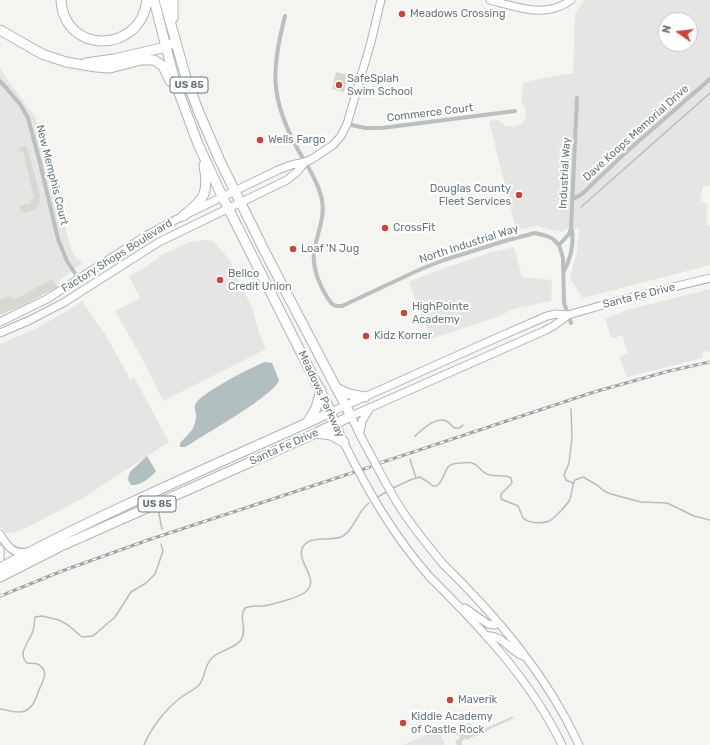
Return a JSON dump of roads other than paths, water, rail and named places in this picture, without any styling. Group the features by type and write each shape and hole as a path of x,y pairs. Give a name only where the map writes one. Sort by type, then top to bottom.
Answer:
{"highway":[{"path":"61,0 62,10 71,27 89,39 102,41 116,40 134,29 142,16 147,0"},
{"name":"Meadows Parkway","path":"154,0 180,95 201,150 222,196 331,412"},
{"name":"Meadows Parkway","path":"164,0 181,61 198,110 240,203 351,416"},
{"name":"US 85","path":"173,0 173,30"},
{"path":"0,30 42,54 59,61 110,68 145,59 154,60 163,66 171,85 180,95"},
{"path":"78,64 114,59 166,47 172,42 173,30"},
{"path":"183,216 200,203 205,190 206,175 201,150"},
{"path":"336,388 349,394 365,397"},
{"path":"306,424 316,408 320,390"},
{"name":"Santa Fe Drive","path":"0,568 174,482 331,412"},
{"name":"Santa Fe Drive","path":"0,577 106,526 351,416"},
{"path":"316,433 331,435 344,443"}],"main road":[{"path":"305,162 333,145 341,136 347,124 371,42 381,0"},
{"path":"490,0 528,10 542,11 555,8 571,0"},
{"name":"Factory Shops Boulevard","path":"0,322 47,299 147,235 183,216 234,190 291,165 305,162"},
{"name":"Factory Shops Boulevard","path":"0,333 30,320 62,303 159,242 287,180 297,172 305,162"},
{"name":"Santa Fe Drive","path":"331,412 552,315 568,315 616,301 710,278"},
{"name":"Santa Fe Drive","path":"351,416 544,331 568,315"},
{"path":"360,435 362,421 370,408"},
{"name":"Meadows Parkway","path":"331,412 344,443 367,489 387,522 407,550 429,576 486,636 523,681 542,709 562,745"},
{"name":"Meadows Parkway","path":"351,416 388,488 403,512 443,564 498,623 527,658 554,698 579,745"},
{"path":"0,534 8,547 15,552 22,553 38,549"},
{"path":"0,549 0,558"},
{"path":"459,607 465,608 488,624 494,625 498,623"},
{"path":"486,636 492,635 503,641 520,655 527,658"}],"street":[{"path":"285,16 276,57 276,91 284,121 305,162"},
{"name":"Dave Koops Memorial Drive","path":"573,199 582,194 625,153 710,79"},
{"name":"New Memphis Court","path":"0,81 20,104 28,118 58,238 67,261 78,278"},
{"name":"Industrial Way","path":"571,229 577,98"},
{"name":"Commerce Court","path":"347,124 365,128 377,128 515,111"},
{"name":"North Industrial Way","path":"305,162 318,186 323,207 322,221 314,251 314,265 317,275 330,301 336,306 347,304 421,269 444,260 528,234 535,233 547,236 559,245"},
{"path":"571,229 569,234 559,245 562,258 564,303 571,323"},
{"path":"563,273 568,264 571,253 573,237 571,229"}],"waterway":[{"path":"581,207 710,93"},
{"path":"571,409 572,437 569,463 564,475 566,480 573,483"},
{"path":"415,436 430,424 439,420 444,420 455,428 460,428 463,425"},
{"path":"410,459 416,478"},
{"path":"391,489 420,477 433,486 436,486 441,482 449,466 456,463 467,462 475,464 482,471 490,475 506,476 511,478 512,483 501,494 501,499 518,506 523,518 533,522 541,523 551,520 569,501 575,480 583,477 611,494 641,502 667,503 694,516 710,520"},
{"path":"376,498 388,491"},
{"path":"144,745 154,726 169,708 199,685 203,679 209,661 215,655 235,645 241,640 244,632 242,616 245,608 278,603 304,593 309,588 311,583 301,554 305,544 309,541 333,539 343,536 347,533 365,506 369,503"},
{"path":"159,509 162,529"},
{"path":"0,709 19,712 25,711 31,707 43,680 45,674 42,668 38,664 27,663 23,655 25,646 34,628 35,617 42,616 59,620 68,625 82,637 93,636 115,617 131,592 146,583 155,574 163,551 161,544"}],"railway":[{"path":"380,463 594,392 669,371 710,362"},
{"path":"0,596 62,571 148,540 370,467"}],"place":[{"name":"Meadows Crossing","path":"402,14"},
{"name":"SafeSplah Swim School","path":"339,85"},
{"name":"Wells Fargo","path":"260,140"},
{"name":"Douglas County Fleet Services","path":"519,195"},
{"name":"CrossFit","path":"385,228"},
{"name":"Loaf 'N Jug","path":"293,249"},
{"name":"Bellco Credit Union","path":"220,280"},
{"name":"HighPointe Academy","path":"404,313"},
{"name":"Kidz Korner","path":"366,336"},
{"name":"Maverik","path":"450,700"},
{"name":"Kiddie Academy of Castle Rock","path":"403,723"}]}
